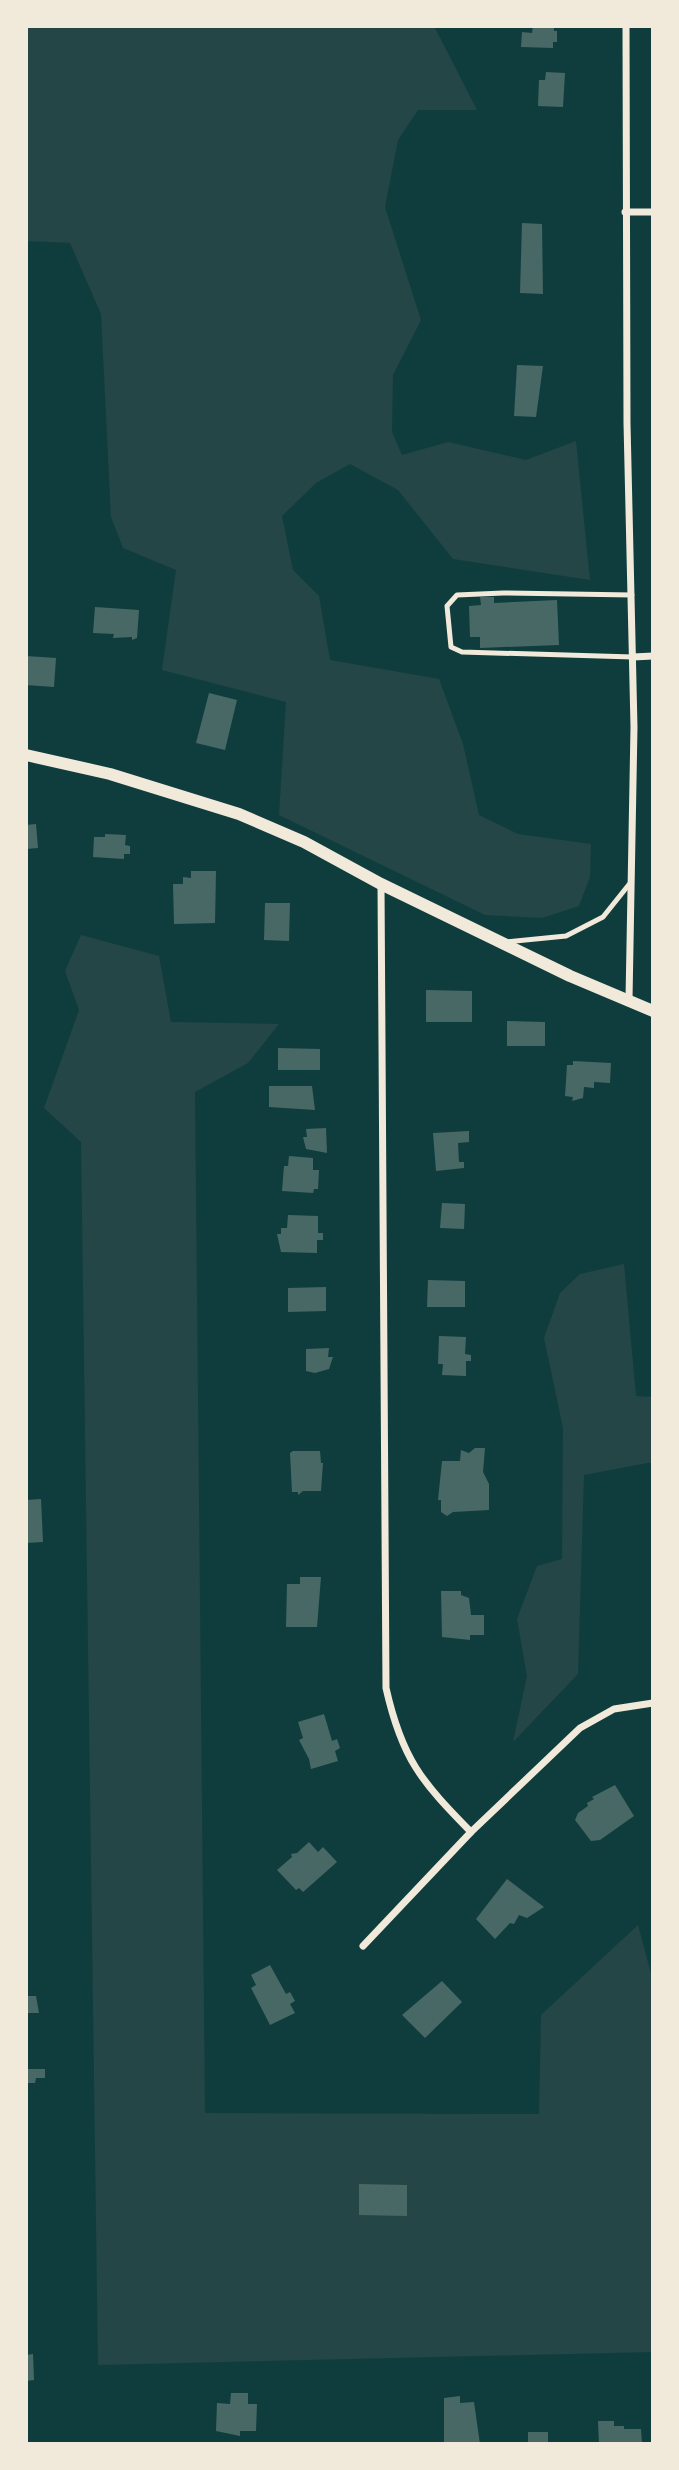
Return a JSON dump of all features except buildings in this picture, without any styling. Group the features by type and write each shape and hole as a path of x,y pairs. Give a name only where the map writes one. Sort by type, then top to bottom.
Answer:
{"street":[{"path":"626,26 625,212 633,657 629,999"},
{"path":"625,212 653,212"},
{"path":"633,657 653,656"},
{"path":"26,755 110,774 239,814 304,842 381,884 570,976 653,1010"},
{"path":"381,884 386,1688 394,1725 409,1759 426,1787 471,1832"},
{"path":"363,1946 471,1832 580,1728 614,1709 653,1703"}],"lane":[{"path":"632,595 457,595 447,606 451,647 462,652 615,654 633,657"},
{"path":"501,942 566,936 603,917 631,881"}],"shaded area":[{"path":"26,26 434,26 477,110 418,110 398,140 385,207 421,320 393,375 392,432 402,455 448,442 526,460 576,441 590,580 453,559 398,490 350,464 316,483 282,516 293,570 319,596 330,660 439,679 463,744 479,815 518,834 591,844 590,877 579,906 542,918 485,915 279,815 286,702 162,670 176,570 123,548 111,517 101,314 70,243 26,241"},
{"path":"81,935 159,956 171,1022 279,1024 248,1063 195,1092 205,2113 539,2114 541,2015 638,1925 653,1981 653,2352 98,2365 81,1142 44,1108 79,1010 65,971"},
{"path":"624,1264 636,1396 653,1397 653,1462 584,1475 578,1674 513,1742 527,1676 517,1619 537,1566 562,1559 563,1428 544,1338 560,1293 580,1274"}]}
